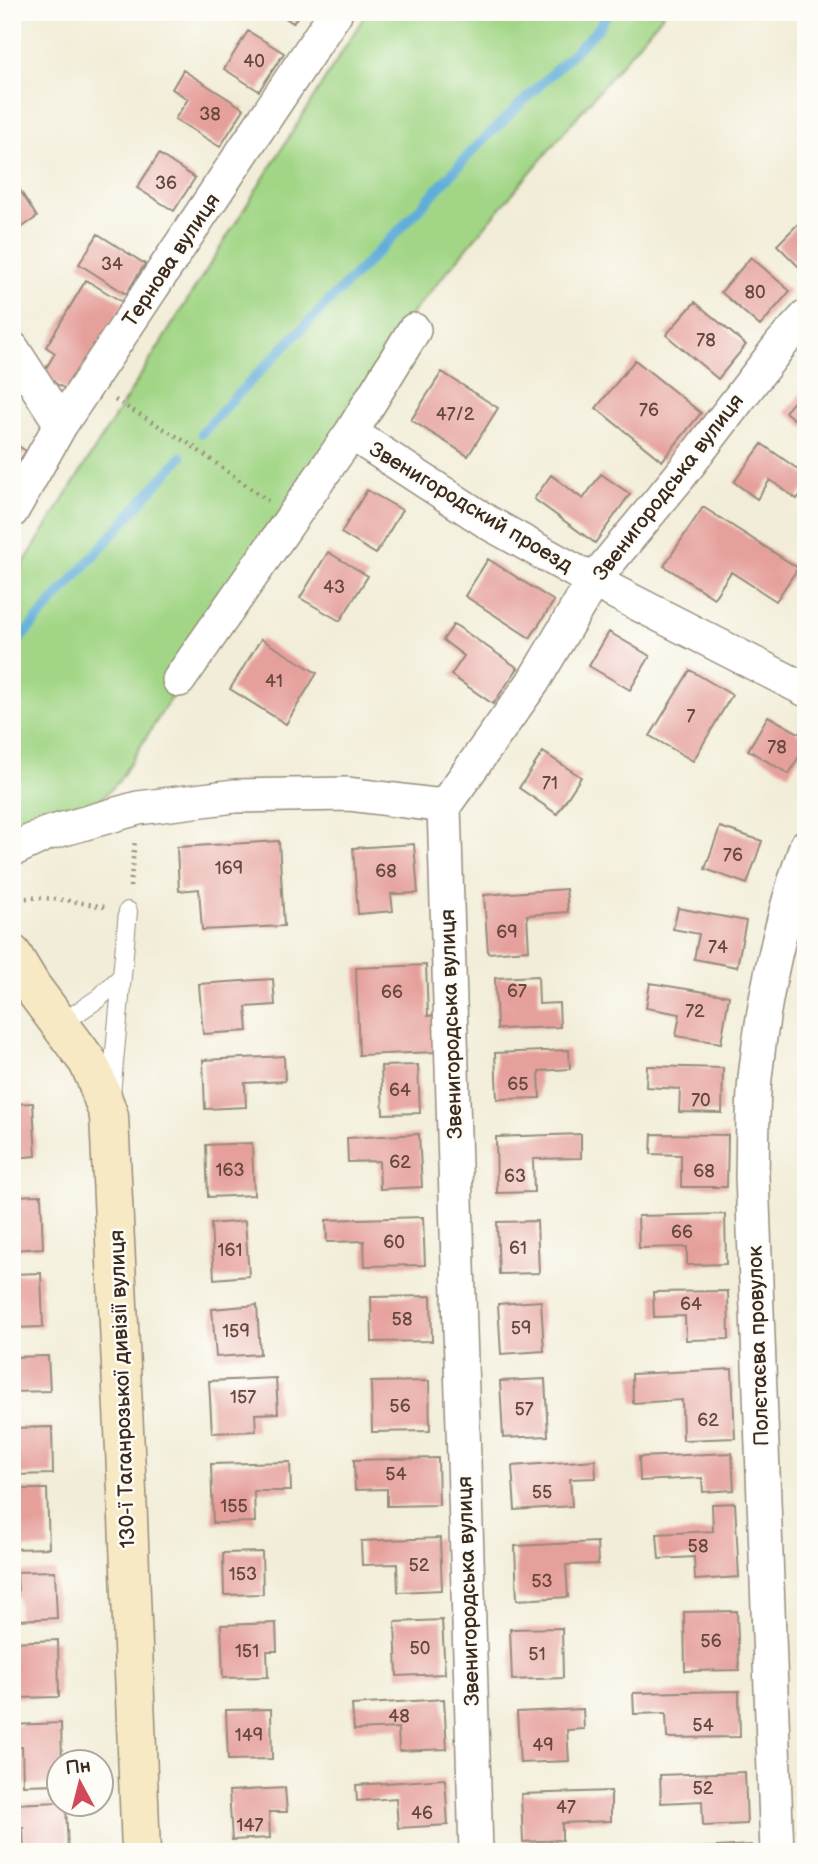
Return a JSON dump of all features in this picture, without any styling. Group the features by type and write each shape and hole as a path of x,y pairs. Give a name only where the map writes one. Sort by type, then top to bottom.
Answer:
{"street":[{"name":"Тернова вулиця","path":"12,510 61,424 336,12"},
{"name":"Звенигородська вулиця","path":"476,1852 444,806 533,682 593,581 679,477 781,344 806,317"},
{"path":"179,680 351,433 415,330"},
{"path":"12,348 61,424"},
{"name":"Звенигородский проезд","path":"351,433 489,523 593,581 806,690"},
{"path":"12,850 46,834 138,808 235,796 348,794 444,806"},
{"name":"Полєтаєва провулок","path":"777,1852 752,1175 755,1081 767,987 789,894 806,846"},
{"name":"130-ї Таганрозької дивізії вулиця","path":"12,954 32,987 88,1062 109,1115 141,1852"}],"lane":[{"path":"109,1115 128,911"},
{"path":"59,1025 99,998 121,977"}],"path":[{"path":"86,387 126,405 188,443 291,518"},
{"path":"12,900 51,899 128,911 138,808"}],"green space":[{"path":"367,12 665,12 408,318 119,781 73,828 12,854 12,582"}],"building":[{"path":"277,12 301,12 293,23"},
{"path":"248,31 284,53 259,91 224,69"},
{"path":"183,70 244,109 220,147 175,119 188,99 172,89"},
{"path":"159,154 195,178 174,211 137,188"},
{"path":"16,184 37,217 12,234 12,186"},
{"path":"806,216 806,274 777,245"},
{"path":"98,234 145,264 126,294 79,264"},
{"path":"751,257 790,291 760,326 721,292"},
{"path":"86,280 124,303 70,392 42,375 55,353 46,347"},
{"path":"695,302 746,345 718,379 666,335"},
{"path":"635,360 701,413 662,461 596,408"},
{"path":"442,372 498,408 468,456 411,420"},
{"path":"806,387 806,429 785,412"},
{"path":"12,442 26,451 12,472"},
{"path":"762,444 806,475 806,487 797,499 770,480 757,499 734,482"},
{"path":"601,474 630,494 595,543 534,499 551,475 583,499"},
{"path":"367,490 402,510 376,554 341,533"},
{"path":"703,507 798,568 776,601 731,572 714,598 664,566"},
{"path":"328,552 368,576 340,621 300,598"},
{"path":"488,559 554,601 530,638 465,596"},
{"path":"454,624 518,668 493,704 451,675 464,656 443,640"},
{"path":"609,632 650,656 630,690 589,666"},
{"path":"261,639 317,673 286,724 230,689"},
{"path":"690,670 732,695 693,761 650,736"},
{"path":"768,716 806,737 806,744 789,774 748,750"},
{"path":"543,752 581,777 557,814 519,788"},
{"path":"720,827 762,841 747,884 705,869"},
{"path":"279,841 284,926 202,930 199,889 179,891 177,847"},
{"path":"414,844 418,893 391,894 393,911 358,914 353,848"},
{"path":"566,889 568,912 527,915 529,950 488,953 484,895"},
{"path":"678,908 746,921 737,967 694,959 699,934 673,929"},
{"path":"426,965 428,1016 435,1015 436,1052 359,1055 356,968"},
{"path":"538,976 539,1004 559,1003 560,1027 497,1029 495,978"},
{"path":"273,979 275,1005 246,1007 248,1031 203,1034 199,984"},
{"path":"650,983 729,996 721,1043 676,1036 680,1014 646,1008"},
{"path":"569,1050 570,1069 539,1071 540,1098 497,1099 495,1053"},
{"path":"284,1056 285,1081 245,1083 246,1107 205,1109 203,1060"},
{"path":"418,1065 420,1113 383,1114 381,1066"},
{"path":"647,1066 723,1068 722,1113 679,1112 680,1089 646,1087"},
{"path":"33,1103 36,1156 12,1158 12,1104"},
{"path":"419,1134 422,1187 380,1189 379,1161 348,1162 347,1138"},
{"path":"581,1134 581,1158 533,1159 534,1192 497,1193 496,1137"},
{"path":"652,1134 728,1135 727,1187 681,1187 681,1155 651,1154"},
{"path":"252,1143 254,1195 208,1197 206,1145"},
{"path":"41,1195 43,1248 12,1250 12,1196"},
{"path":"725,1214 726,1264 687,1265 687,1247 639,1248 638,1216"},
{"path":"423,1217 425,1265 365,1266 364,1241 327,1242 326,1220"},
{"path":"245,1221 249,1276 214,1279 211,1224"},
{"path":"537,1221 539,1273 499,1274 497,1222"},
{"path":"41,1273 43,1327 12,1328 12,1274"},
{"path":"728,1291 729,1339 686,1340 685,1316 654,1317 653,1292"},
{"path":"431,1296 432,1341 372,1342 371,1297"},
{"path":"541,1301 544,1351 501,1354 498,1304"},
{"path":"257,1305 260,1354 216,1357 212,1309"},
{"path":"48,1356 50,1391 12,1392 12,1357"},
{"path":"732,1369 735,1438 683,1440 682,1400 633,1403 632,1374"},
{"path":"276,1378 278,1413 255,1414 256,1431 212,1433 209,1381"},
{"path":"545,1379 548,1436 503,1438 500,1381"},
{"path":"429,1381 430,1431 372,1432 371,1382"},
{"path":"52,1427 53,1474 12,1475 12,1428"},
{"path":"732,1453 734,1490 703,1492 702,1478 640,1481 639,1457"},
{"path":"438,1458 439,1505 387,1506 387,1489 355,1490 354,1460"},
{"path":"595,1460 596,1478 570,1479 572,1506 515,1510 512,1466"},
{"path":"290,1462 291,1491 254,1491 255,1522 213,1523 211,1464"},
{"path":"12,1489 47,1489 49,1548 12,1549"},
{"path":"735,1503 739,1577 695,1580 694,1557 659,1559 657,1534 713,1531 712,1504"},
{"path":"440,1538 442,1590 398,1592 397,1564 362,1565 361,1541"},
{"path":"597,1542 598,1564 566,1565 568,1597 517,1600 515,1546"},
{"path":"262,1552 263,1594 224,1595 223,1553"},
{"path":"55,1571 57,1618 19,1620 17,1572"},
{"path":"737,1611 739,1670 685,1671 684,1612"},
{"path":"442,1620 445,1674 397,1676 395,1622"},
{"path":"276,1623 277,1651 267,1651 268,1677 223,1678 221,1625"},
{"path":"562,1628 563,1678 512,1680 510,1629"},
{"path":"58,1640 59,1697 13,1698 12,1642"},
{"path":"739,1691 740,1737 667,1738 666,1713 634,1714 633,1693"},
{"path":"444,1699 447,1749 399,1751 398,1728 354,1730 352,1705"},
{"path":"271,1709 272,1759 228,1760 226,1710"},
{"path":"583,1709 584,1729 567,1730 569,1761 520,1763 517,1712"},
{"path":"61,1723 62,1748 46,1748 46,1784 23,1785 22,1747 12,1747 12,1725"},
{"path":"745,1772 747,1824 703,1826 702,1801 661,1803 660,1775"},
{"path":"445,1779 448,1825 398,1828 396,1798 357,1801 356,1785"},
{"path":"285,1788 287,1812 269,1812 270,1838 232,1840 229,1791"},
{"path":"611,1791 611,1821 562,1823 562,1840 523,1842 521,1794"},
{"path":"46,1803 46,1818 67,1818 68,1852 24,1852 23,1827 12,1828 12,1804"},
{"path":"751,1845 751,1852 700,1852 700,1848"}],"waterway":[{"path":"202,433 478,145 598,29 608,12"},
{"path":"12,648 181,457"}]}
